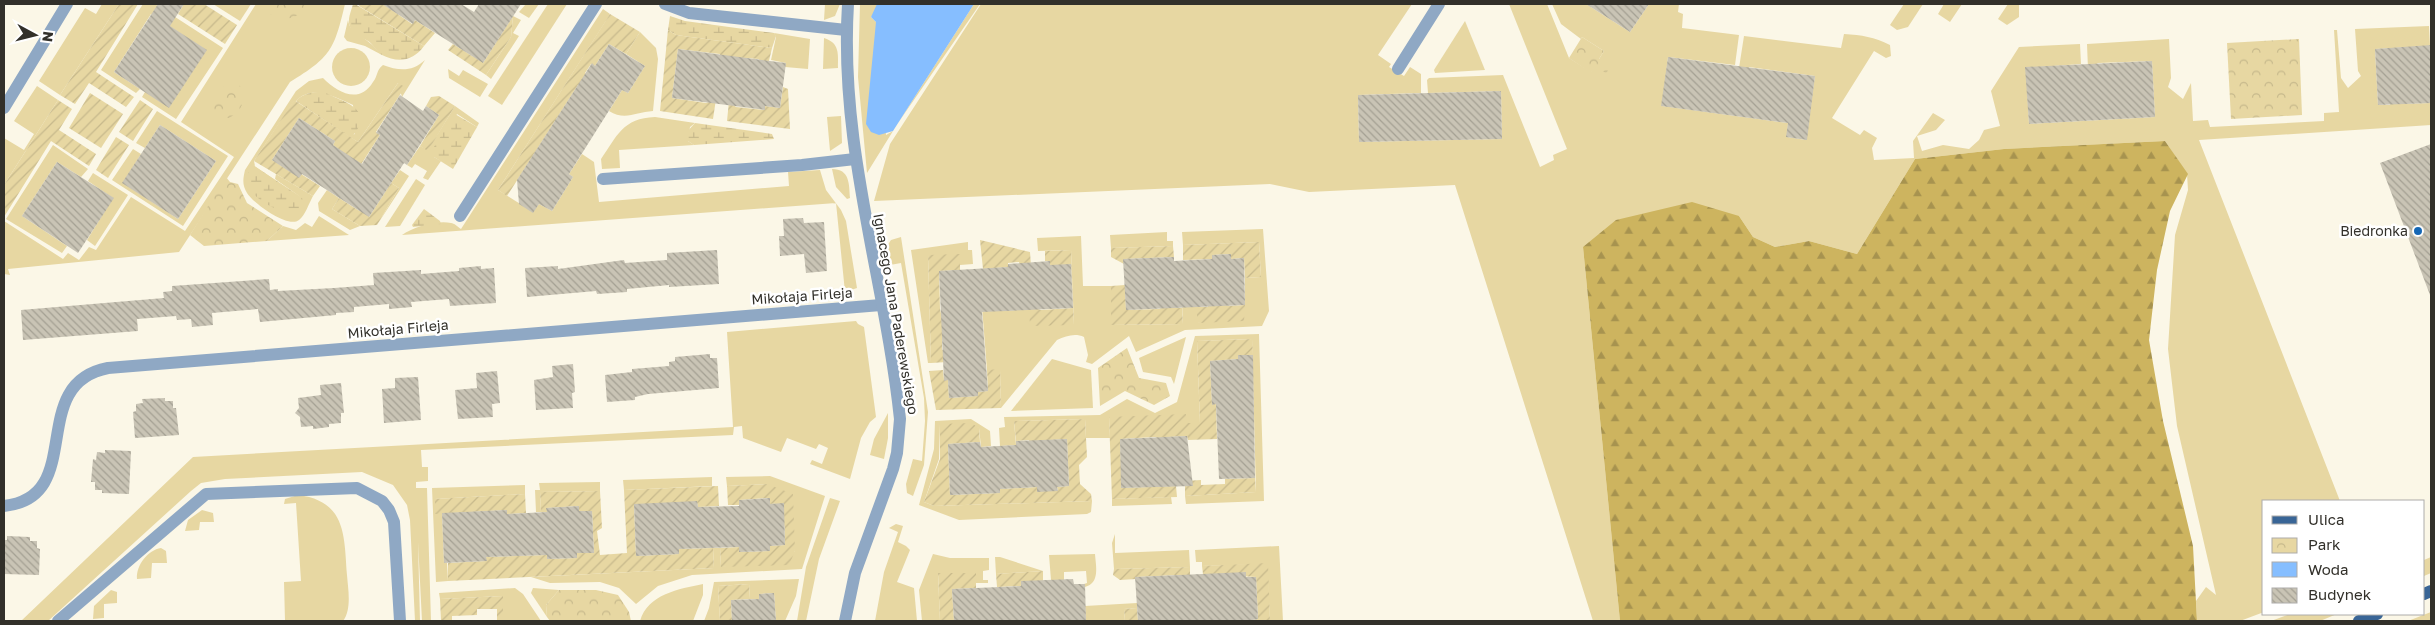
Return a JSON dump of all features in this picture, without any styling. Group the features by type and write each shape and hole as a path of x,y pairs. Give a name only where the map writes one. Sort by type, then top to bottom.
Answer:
{"main road":[{"path":"2358,621 2374,615"}],"street":[{"path":"4,108 66,4"},
{"path":"460,216 596,4"},
{"path":"665,4 689,13 846,30"},
{"name":"Ignacego Jana Paderewskiego","path":"845,621 854,573 891,477 899,438 898,401 855,159 849,107 846,30 848,4"},
{"path":"1398,70 1439,4"},
{"path":"603,179 802,165 855,159"},
{"name":"Mikołaja Firleja","path":"4,506 27,501 46,483 68,395 77,382 91,372 108,368 881,305"},
{"path":"58,621 206,494 357,488 382,501 389,510 394,522 400,621"}],"green space":[{"path":"102,4 119,4 60,95 39,81 85,8 96,14"},
{"path":"119,4 138,4 96,72 134,97 126,107 89,83 75,104 60,95"},
{"path":"143,4 155,4 223,48 176,119 142,97 145,92 206,50 151,14 114,72 140,89 136,93 101,70"},
{"path":"184,4 204,4 237,25 225,44 178,14"},
{"path":"213,4 251,4 240,21"},
{"path":"256,4 345,4 338,32 329,51 314,66 290,82 179,252 8,269 10,275 4,274 4,221 63,259 68,253 79,260 89,247 96,250 131,197 185,231 234,157 181,122"},
{"path":"276,4 306,4 299,15 284,20 270,14"},
{"path":"353,4 424,46 416,55 406,59 388,58 382,55 370,42 351,30 349,18"},
{"path":"360,4 387,4 386,6 412,24 415,20 435,33 424,46 359,6"},
{"path":"526,4 539,4 529,18 519,12"},
{"path":"548,4 567,4 502,105 488,96"},
{"path":"825,4 840,4 835,16 824,20"},
{"path":"860,4 877,4 877,9 871,17 876,22 886,135 893,131 867,173 858,77"},
{"path":"974,4 980,4 898,123"},
{"path":"981,4 1412,4 1378,55 1391,64 1389,67 1404,76 1410,67 1421,74 1421,93 1358,95 1359,142 1502,139 1501,91 1428,93 1427,80 1429,78 1503,75 1540,167 1554,160 1553,155 1567,149 1509,4 1547,4 1569,58 1591,72 1604,51 1582,37 1581,39 1561,24 1552,4 1586,4 1630,32 1649,4 1679,4 1678,12 1683,14 1682,28 1739,35 1735,65 1668,57 1662,106 1788,123 1787,137 1806,140 1815,76 1749,67 1749,69 1739,68 1744,36 1841,48 1844,34 1868,37 1884,42 1890,45 1891,56 1886,58 1874,51 1832,118 1860,135 1864,130 1877,138 1872,148 1874,160 1914,158 1913,141 1933,113 1945,120 1936,130 1917,136 1922,151 1943,145 1969,149 1979,140 1984,130 2000,126 1991,91 2019,47 2080,44 2081,64 2026,68 2029,124 2155,117 2152,61 2098,63 2088,69 2087,44 2169,39 2171,78 2168,87 2183,99 2191,83 2193,121 2208,120 2210,127 2324,121 2324,113 2339,112 2334,30 2337,30 2341,78 2348,88 2361,76 2358,71 2355,29 2429,26 2430,46 2375,49 2378,105 2390,105 2390,100 2401,104 2431,103 2431,125 2199,140 2340,500 2262,500 2262,613 2240,621 2197,621 2196,601 2206,587 2216,595 2177,426 2168,349 2175,235 2188,190 2187,174 2165,141 2004,149 1915,159 1857,254 1809,241 1775,247 1753,237 1739,216 1583,247 1620,621 1593,621 1455,185 1309,192 1270,184 874,201 890,144"},
{"path":"1904,4 1923,4 1908,27 1897,30 1890,25"},
{"path":"1944,4 1962,4 1950,22 1938,14"},
{"path":"2008,4 2019,4 2019,17 2007,25 1998,19"},
{"path":"603,9 610,14 609,16 498,190 533,212 539,204 552,211 573,177 569,174 582,154 594,162 599,202 789,186 788,172 820,170 826,190 836,203 402,235 419,227 439,222 452,223 461,229"},
{"path":"610,14 640,32 626,54 609,44 595,66 591,64 585,73 589,76 578,85 507,196 498,190"},
{"path":"513,16 521,20 513,33 519,36 491,79 486,75 511,37"},
{"path":"513,16 511,37 486,75 448,50 453,44 472,56 483,60 483,63"},
{"path":"670,16 685,21 774,33 776,36 772,48 676,35 668,30"},
{"path":"348,20 351,29 372,44 382,55 365,46 347,41 344,37"},
{"path":"1465,21 1485,70 1435,73 1434,70"},
{"path":"668,30 676,35 772,48 768,65 758,59 747,58 746,62 720,59 720,54 678,49 672,98 706,103 716,99 713,119 660,111"},
{"path":"640,32 656,48 658,59 653,111 625,116 615,114 609,111 622,90 628,93 645,66 626,54"},
{"path":"774,33 810,39 808,69 785,67 786,63 771,60 776,37"},
{"path":"1582,37 1604,51 1599,59 1611,67 1606,73 1595,67 1591,73 1569,58"},
{"path":"824,38 833,43 837,50 838,68 823,69"},
{"path":"2299,39 2302,115 2231,119 2227,43"},
{"path":"351,48 358,49 364,54 369,60 369,74 364,80 358,85 351,86 344,85 338,80 333,74 332,67 333,60 338,54 344,49"},
{"path":"425,60 402,97 398,83 358,142 348,136 355,134 353,105 331,96 316,93 309,93 294,101 254,161 255,166 253,165 302,198 275,179 276,174 313,196 299,220 294,222 287,221 271,214 256,203 247,193 243,182 245,170 296,91 309,81 323,78 335,88 355,95 367,89 375,80 379,69 383,65 405,69 415,67"},
{"path":"448,69 459,76 463,70 488,84 480,97 449,78"},
{"path":"229,78 241,87 242,105 229,118 214,117 207,112"},
{"path":"398,83 405,87 376,132 380,135 360,166 333,145 335,141 299,118 272,160 299,177 301,174 320,186 313,196 254,161 294,100 358,142"},
{"path":"37,86 58,100 4,185 4,138 24,150 34,134 14,121"},
{"path":"783,87 788,89 790,129 727,121 729,101 736,107 764,110 765,106 780,108"},
{"path":"324,92 354,107 359,113 361,119 359,127 352,137 296,101 308,94"},
{"path":"90,93 123,114 101,148 69,128"},
{"path":"439,96 455,106 428,151 420,146 439,115 426,106 431,97"},
{"path":"58,100 72,109 59,130 96,154 89,166 51,141 4,217 4,185"},
{"path":"140,100 153,109 133,141 119,132"},
{"path":"455,106 479,123 477,127 457,114 434,157 441,161 428,180 423,178 427,171 415,164 412,168 407,165 420,146 428,150"},
{"path":"157,111 228,156 183,226 112,180 133,149 141,154 123,183 178,219 216,161 160,125 145,148 136,143"},
{"path":"455,114 477,127 453,169 434,157 432,150"},
{"path":"841,116 842,143 830,151 827,117"},
{"path":"655,117 695,123 690,127 688,141 694,145 619,150 620,168 602,169 601,159 622,130 635,121"},
{"path":"695,123 772,134 774,139 694,145 688,141 686,133"},
{"path":"116,137 129,145 108,178 96,170"},
{"path":"2165,141 2188,174 2170,211 2157,270 2149,340 2163,421 2193,546 2197,621 1620,621 1583,247 1616,220 1692,202 1739,216 1753,237 1775,247 1809,241 1857,254 1915,159 2004,149"},
{"path":"53,145 88,169 81,177 57,162 22,216 67,246 62,253 6,219"},
{"path":"253,165 302,198 305,208 300,214 280,211 260,200 253,193 248,184 248,175"},
{"path":"832,169 845,174 849,183 850,198 847,199 836,187"},
{"path":"400,170 409,176 377,225 399,188 391,183"},
{"path":"93,173 128,195 95,246 87,240 113,198 88,181"},
{"path":"226,177 230,182 238,184 247,203 283,226 267,241 204,246 190,235"},
{"path":"416,179 425,185 400,226 385,227"},
{"path":"391,183 399,188 377,225 360,226 332,209 339,198 358,210 369,214 369,217"},
{"path":"327,190 339,198 332,209 360,226 350,230 319,211 318,203"},
{"path":"836,203 846,221 857,288 845,292"},
{"path":"424,209 440,221 441,224 413,227 412,225"},
{"path":"319,216 349,235 267,241 283,226 296,230 305,223 312,227"},
{"path":"1263,229 1269,311 1262,326 1185,330 1136,352 1129,336 1092,364 1086,362 1088,355 1084,337 1074,335 1064,337 1057,340 1001,408 1000,370 987,370 982,307 1006,311 1029,306 1074,325 1071,250 1038,251 1037,238 1081,236 1083,286 1111,286 1111,325 1183,324 1182,303 1197,302 1198,323 1245,305 1245,278 1261,277 1259,242 1183,245 1182,232"},
{"path":"1167,232 1167,241 1173,241 1173,246 1111,248 1110,235"},
{"path":"901,237 928,412 924,465 913,496 907,493 906,484 913,459 922,461 925,421 924,398 901,263 890,265 887,246 891,240"},
{"path":"980,240 1030,252 1031,266 1020,267 1019,262 1008,263 1008,267 983,269"},
{"path":"968,242 968,250 972,250 973,264 960,265 960,255 928,255 931,363 928,363 911,250"},
{"path":"1259,242 1261,277 1245,278 1244,258 1231,259 1231,254 1212,255 1212,259 1183,260 1183,245"},
{"path":"1173,246 1174,257 1124,259 1124,264 1111,257 1111,248"},
{"path":"1071,250 1074,325 1030,326 1029,306 1041,310 1073,308 1071,265 1050,265 1050,261 1045,261 1045,251"},
{"path":"960,254 960,270 939,271 940,309 946,337 942,337 942,350 947,350 947,362 931,363 928,255"},
{"path":"1125,285 1126,310 1159,309 1171,303 1171,308 1182,308 1183,324 1111,325 1111,286"},
{"path":"1227,301 1227,306 1245,305 1244,321 1197,323 1197,307 1208,307 1208,302"},
{"path":"856,321 864,327 876,417 870,422 861,438 850,479 810,464 812,460 822,464 828,448 819,444 816,449 787,438 781,452 743,438 742,426 734,427 733,435 421,450 422,467 428,467 428,481 416,482 416,488 427,488 431,621 422,621 418,542 420,621 415,621 410,520 407,505 393,485 362,472 225,479 201,483 48,621 21,621 193,457 733,427 727,332"},
{"path":"1259,334 1264,501 1186,504 1185,496 1256,492 1252,339 1197,341 1200,423 1186,423 1186,415 1109,418 1110,438 1086,438 1085,419 1014,421 1016,445 1000,446 999,428 1005,427 1004,417 1100,415 1127,399 1155,413 1177,402 1195,336"},
{"path":"1186,337 1174,384 1171,377 1143,372 1139,358"},
{"path":"1252,339 1253,355 1238,355 1238,359 1210,361 1212,404 1216,404 1217,439 1188,440 1187,436 1168,437 1168,442 1155,437 1120,439 1122,488 1176,486 1177,497 1112,499 1109,417 1186,414 1186,423 1200,423 1197,341"},
{"path":"1127,348 1139,378 1166,383 1170,396 1154,405 1125,391 1100,406 1098,368"},
{"path":"1052,359 1091,370 1093,408 1011,411"},
{"path":"1000,369 1001,408 936,410 929,371 943,370 944,380 948,380 949,398 977,396 978,392 988,391 987,370"},
{"path":"888,413 888,438 884,459 870,455 874,439"},
{"path":"971,419 990,431 991,446 981,447 979,428 940,424 939,459 924,502 934,506 1092,501 1091,512 1087,514 959,520 919,505 934,449 935,421"},
{"path":"1085,419 1087,457 1079,465 1080,484 1091,494 1092,501 934,506 924,502 940,459 940,424 971,423 979,428 980,442 948,444 950,495 1000,493 1000,489 1037,487 1058,490 1057,487 1069,486 1067,439 1050,440 1029,445 1029,440 1016,441 1014,421"},
{"path":"770,476 825,496 802,569 692,575 658,586 636,604 619,588 600,582 550,583 531,577 714,568 713,548 720,548 721,567 792,554 795,551 767,484 727,486 726,477"},
{"path":"712,477 712,486 624,490 623,480"},
{"path":"1255,478 1256,492 1185,496 1185,481 1201,480 1201,485 1225,484 1225,479"},
{"path":"600,482 600,491 540,492 541,512 536,512 535,490 540,490 539,483"},
{"path":"767,484 793,494 795,551 789,565 721,567 720,548 739,547 739,552 770,551 770,546 785,545 784,503 770,504 769,498 739,500 739,505 728,505 727,486"},
{"path":"525,485 525,494 435,499 435,513 442,513 444,563 447,563 448,581 436,582 432,488"},
{"path":"718,486 719,506 698,507 697,502 634,505 636,556 679,554 679,549 713,548 714,568 448,581 448,563 486,561 486,557 547,555 547,559 577,558 577,553 594,552 592,511 579,511 578,506 547,508 547,512 541,512 540,492 600,491 602,528 597,531 600,555 627,553 624,490"},
{"path":"525,494 526,513 507,514 507,510 435,514 435,499"},
{"path":"298,495 314,499 326,505 340,523 345,547 349,593 348,611 343,621 285,621 284,582 301,581 296,503 284,504 285,499"},
{"path":"1171,497 1172,504 1112,506 1112,499"},
{"path":"830,498 840,501 819,559 806,621 797,621 806,567"},
{"path":"202,510 213,513 214,522 200,522 199,530 185,531 188,520"},
{"path":"896,524 903,526 898,542 910,550 897,582 914,588 917,621 875,621 884,572 898,532 889,528"},
{"path":"1115,534 1115,553 1189,550 1190,567 1114,569 1112,543"},
{"path":"1279,546 1283,621 1270,621 1267,564 1202,566 1202,562 1196,562 1195,550"},
{"path":"161,548 166,551 167,563 152,563 151,578 137,579 138,569 147,555"},
{"path":"933,554 950,558 989,558 989,570 983,571 983,580 988,580 988,583 975,583 975,573 938,574 940,621 922,621 919,590"},
{"path":"1095,554 1096,574 1090,585 1085,587 1084,584 1087,583 1086,571 1064,572 1064,580 1051,580 1049,555"},
{"path":"995,557 1000,557 1043,571 996,574"},
{"path":"2431,557 2431,573 2425,576 2425,560"},
{"path":"1268,563 1270,621 1247,621 1258,619 1256,577 1203,574 1202,566"},
{"path":"1190,567 1190,579 1178,575 1136,577 1136,579 1120,580 1113,575 1114,569"},
{"path":"1043,571 1043,585 997,587 996,574"},
{"path":"938,573 976,573 976,588 952,589 954,621 940,621"},
{"path":"799,579 796,596 785,621 776,621 774,593 759,594 759,599 750,599 749,584 718,586 720,621 704,621 709,608 714,582"},
{"path":"703,584 703,595 693,621 640,621 644,612 657,599 684,588"},
{"path":"749,584 750,599 731,600 732,621 720,621 718,586"},
{"path":"515,588 523,594 541,621 497,621 497,618 503,618 503,596 440,599 439,593"},
{"path":"533,588 559,590 546,605 547,617 531,593"},
{"path":"111,590 117,592 117,603 104,604 104,618 93,619 94,606"},
{"path":"559,590 596,590 618,595 629,612 631,621 550,621 547,617 546,605"},
{"path":"503,596 503,618 497,618 497,609 477,609 477,615 452,616 452,621 441,621 440,599"},
{"path":"1137,603 1137,608 1124,609 1125,621 1086,621 1085,606"},
{"path":"1137,608 1138,621 1125,621 1124,609"},
{"path":"2431,612 2431,621 2408,621 2425,615"},
{"path":"2287,615 2335,615 2320,621 2271,621"}],"water":[{"path":"877,4 974,4 893,131 879,135 871,132 866,124 876,22 871,17"}],"building":[{"path":"158,4 184,4 170,26 207,50 169,108 114,72"},
{"path":"382,4 461,4 474,12 479,4 521,4 483,63 415,20 413,24"},
{"path":"1586,4 1649,4 1630,32"},
{"path":"609,44 645,66 628,93 622,90 569,174 573,177 552,211 539,204 533,213 519,204 517,180 592,63 595,66"},
{"path":"2431,45 2431,103 2378,105 2375,49"},
{"path":"678,49 786,63 780,108 765,106 765,110 672,98"},
{"path":"1668,57 1815,76 1807,140 1786,137 1788,123 1661,106"},
{"path":"2152,61 2155,117 2029,124 2025,67"},
{"path":"1501,91 1502,139 1359,142 1358,95"},
{"path":"400,95 423,111 426,106 439,115 407,165 404,163 369,217 302,174 299,178 272,160 299,118 335,141 333,145 362,164 380,135 376,133"},
{"path":"160,125 216,161 178,219 122,183"},
{"name":"Biedronka","path":"2431,144 2431,295 2430,295 2380,163"},
{"path":"57,162 114,198 78,253 22,216"},
{"path":"803,218 804,223 824,222 827,271 806,273 804,254 780,256 779,236 784,236 783,219"},
{"path":"717,250 719,284 669,287 669,285 627,289 627,292 597,294 596,291 527,297 525,268 558,266 558,269 624,260 625,263 667,260 667,253"},
{"path":"1231,254 1231,259 1244,258 1245,305 1126,310 1123,259 1174,257 1174,261 1212,259 1212,255"},
{"path":"1050,261 1050,265 1071,264 1073,308 982,312 988,391 978,392 978,396 949,398 948,380 944,381 939,271 1008,267 1008,264"},
{"path":"481,266 481,269 494,268 496,303 450,306 449,299 411,302 412,307 389,309 389,304 354,307 354,312 336,313 336,315 260,322 258,309 212,313 213,325 192,327 191,319 177,320 176,316 137,319 138,331 23,340 21,310 164,298 163,292 172,291 172,286 269,279 270,290 334,288 374,285 373,273 421,270 421,274 459,271 459,268"},
{"path":"710,354 710,358 717,358 719,388 648,394 635,397 635,400 607,402 605,375 632,372 632,369 669,366 669,362 675,361 675,357"},
{"path":"1238,355 1253,355 1255,478 1219,479 1216,404 1212,405 1210,361 1238,359"},
{"path":"573,364 575,392 572,393 573,408 536,410 534,380 553,377 552,366"},
{"path":"497,371 500,403 492,404 493,417 458,419 455,390 477,388 476,373"},
{"path":"418,377 421,420 384,423 382,389 395,388 395,378"},
{"path":"341,383 344,413 341,413 341,423 329,424 329,427 313,429 313,426 301,427 300,417 295,413 299,408 298,398 321,395 320,385"},
{"path":"165,398 165,401 173,401 173,408 176,408 179,435 135,438 133,412 136,411 136,404 143,403 142,399"},
{"path":"1187,436 1193,486 1121,488 1120,439"},
{"path":"1067,439 1069,486 1057,487 1058,491 1037,492 1037,487 1000,489 1000,493 950,495 948,444 980,442 981,447 1016,445 1016,441"},
{"path":"105,450 131,451 129,494 102,493 102,490 95,490 95,482 91,482 93,459 96,460 97,452 105,453"},
{"path":"770,498 770,504 784,503 785,545 770,546 770,551 739,552 739,547 679,549 679,554 636,556 634,504 697,501 698,507 739,506 739,500"},
{"path":"579,506 579,511 592,511 594,553 577,553 577,558 547,559 547,555 486,557 487,561 444,563 442,513 507,510 507,514 547,512 546,508"},
{"path":"7,536 30,537 30,541 37,541 37,548 40,549 39,575 4,574 4,540 7,540"},
{"path":"1246,572 1246,577 1256,577 1258,619 1247,621 1138,621 1135,577"},
{"path":"1073,579 1074,584 1085,584 1086,621 954,621 952,589 1021,586 1021,581"},
{"path":"774,593 776,621 732,621 731,600 759,599 759,594"}],"place":[{"name":"Biedronka","path":"2418,231"}]}
